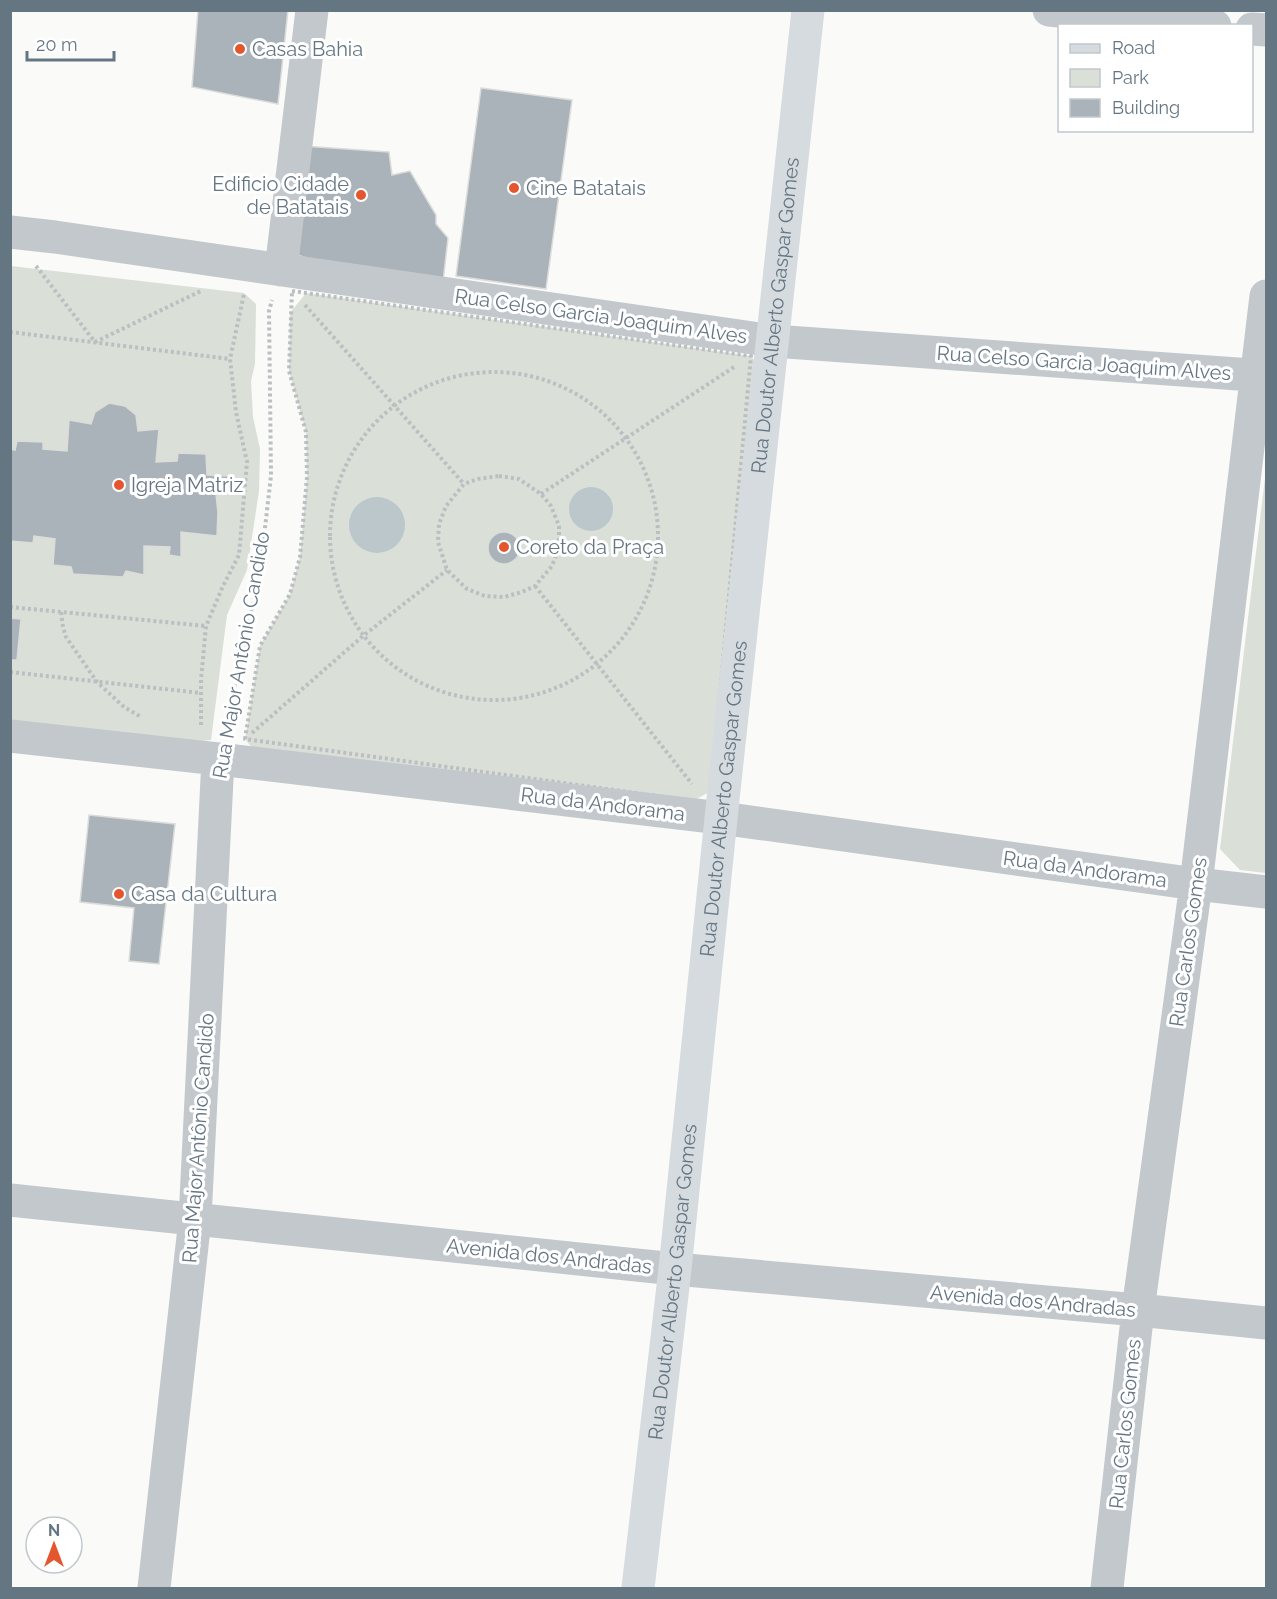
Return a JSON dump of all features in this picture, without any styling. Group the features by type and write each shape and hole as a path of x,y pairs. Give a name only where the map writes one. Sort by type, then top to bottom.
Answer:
{"main road":[{"name":"Rua Doutor Alberto Gaspar Gomes","path":"638,1588 675,1269 710,805 762,348 808,10"}],"street":[{"path":"286,281 312,10"},
{"path":"1048,10 1194,24"},
{"name":"Rua Celso Garcia Joaquim Alves","path":"10,232 286,281 762,348 1262,375"},
{"name":"Rua Carlos Gomes","path":"1107,1588 1138,1310 1262,375 1266,296"},
{"name":"Rua da Andorama","path":"10,736 219,759 710,805 1196,884 1266,892"},
{"name":"Rua Major Antônio Candido","path":"154,1588 195,1219 219,759"},
{"name":"Avenida dos Andradas","path":"10,1200 675,1269 1266,1323"}],"path":[{"path":"32,261 95,342"},
{"path":"286,281 762,348"},
{"path":"286,281 464,484"},
{"path":"245,739 260,646 290,594 300,557 308,477 306,432 288,371 286,281"},
{"name":"Rua Major Antônio Candido","path":"219,759 260,571 271,476 269,311 286,281"},
{"path":"95,342 205,289"},
{"path":"201,732 201,693 206,627 239,555 246,462 236,412 230,359 244,293"},
{"path":"10,332 230,359"},
{"path":"542,494 762,348"},
{"path":"245,739 710,805 762,348"},
{"path":"520,372 572,390 616,423 626,439 646,468 660,520 656,574 634,625 596,663 550,692 496,701 442,693 393,668 355,628 333,578 328,524 341,471 370,425 414,391 465,373 520,372"},
{"path":"499,476 519,479 542,494 551,506 559,526 559,547 552,566 535,586 504,597 485,596 467,588 447,570 438,542 439,524 446,506 464,484 499,476"},
{"path":"245,739 363,636 447,570"},
{"path":"535,586 693,784"},
{"path":"10,607 206,627"},
{"path":"61,612 66,637 96,682 124,707 147,721"},
{"path":"10,672 201,693"}],"green space":[{"path":"11,266 244,293 256,304 255,364 251,381 253,417 260,449 259,491 247,570 227,615 211,740 201,741 11,722"},
{"path":"306,293 751,356 757,364 711,791 691,802 253,749 245,739 260,646 290,594 300,557 307,477 306,432 289,371 290,313"},
{"path":"1266,470 1266,873 1240,870 1220,849"}],"shaded area":[{"path":"591,487 606,494 613,509 606,524 591,531 576,524 569,509 576,494"},
{"path":"371,497 383,497 397,505 405,519 403,536 397,545 383,553 371,553 354,541 349,531 349,519 361,502"}],"building":[{"name":"Casas Bahia","path":"198,10 288,10 278,104 192,87"},
{"name":"Cine Batatais","path":"481,88 572,100 546,289 456,276"},
{"name":"Edificio Cidade de Batatais","path":"303,146 389,152 392,175 410,171 436,215 436,224 448,238 443,282 341,270 292,253"},
{"name":"Igreja Matriz","path":"109,403 125,406 136,415 138,431 159,429 156,462 177,461 178,453 206,454 207,475 228,476 227,493 216,494 217,536 181,532 181,557 169,555 170,547 144,546 144,575 126,571 123,577 73,574 71,567 53,565 55,539 34,536 33,543 10,541 10,449 15,450 17,441 43,442 43,449 67,451 69,420 91,424 95,412"},
{"name":"Coreto da Praça","path":"504,532 515,537 520,548 515,559 504,564 493,559 488,548 493,537"},
{"path":"10,618 21,619 17,660 10,660"},
{"path":"89,815 175,824 159,964 129,961 134,908 80,902"}],"place":[{"name":"Casas Bahia","path":"240,49"},
{"name":"Cine Batatais","path":"514,188"},
{"name":"Edificio Cidade de Batatais","path":"361,195"},
{"name":"Igreja Matriz","path":"119,485"},
{"name":"Coreto da Praça","path":"504,547"},
{"name":"Casa da Cultura","path":"119,894"}]}
